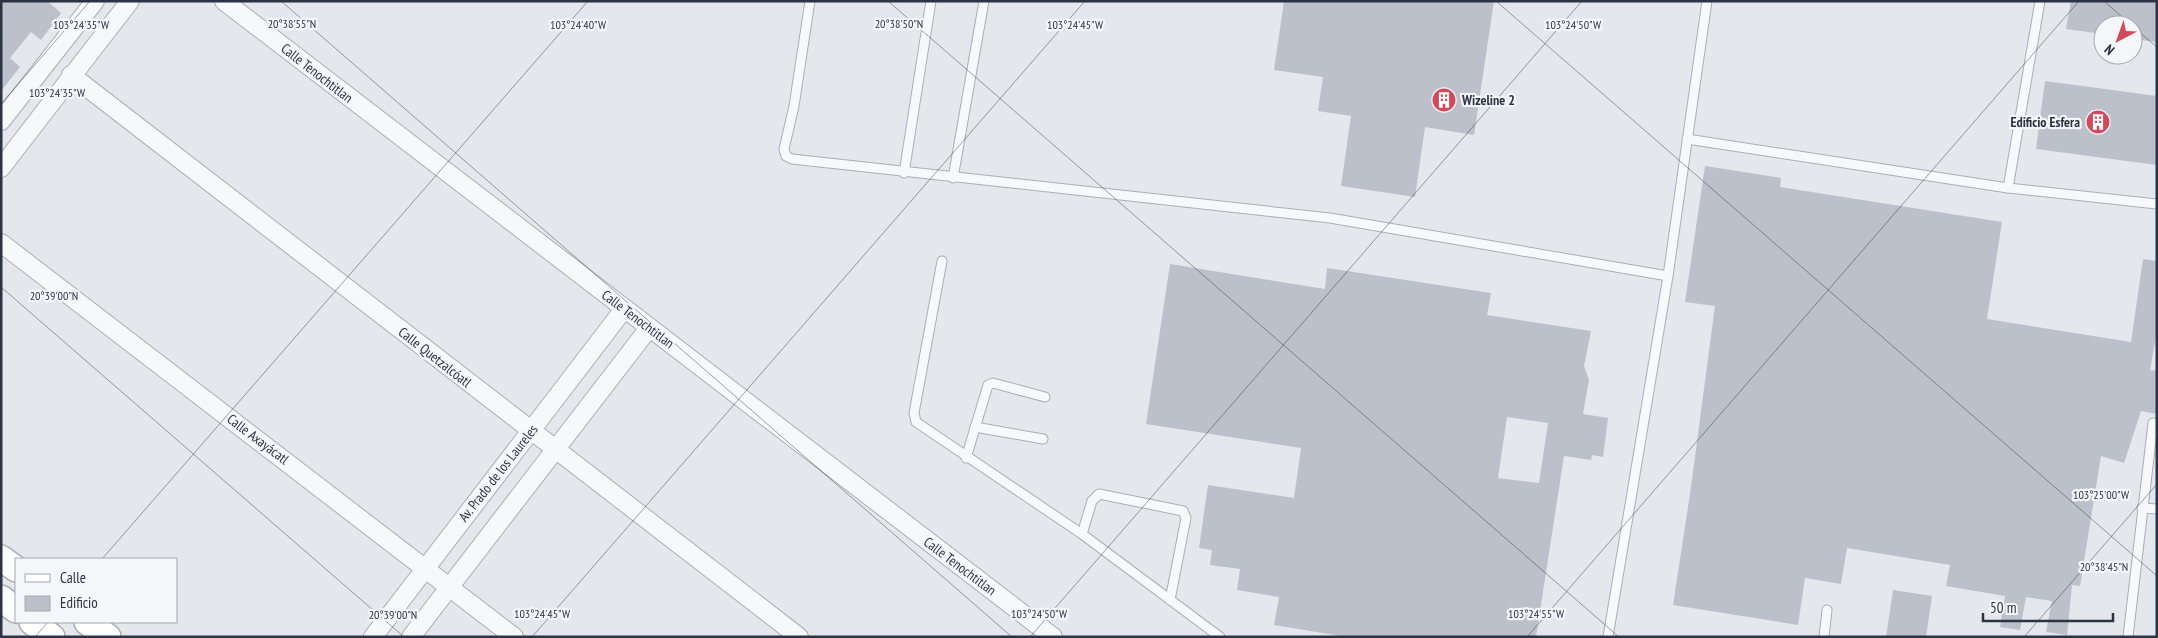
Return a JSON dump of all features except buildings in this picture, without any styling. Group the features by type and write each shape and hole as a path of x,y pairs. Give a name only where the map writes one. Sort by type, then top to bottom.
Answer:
{"street":[{"path":"1,168 130,1"},
{"name":"Calle Tenochtitlan","path":"224,1 1053,637"},
{"path":"1,121 91,3"},
{"name":"Calle Quetzalcóatl","path":"71,75 799,637"},
{"name":"Calle Axayácatl","path":"1,243 514,637"},
{"name":"Av. Prado de los Laureles","path":"373,637 624,309"},
{"path":"411,637 649,328"},
{"path":"1,558 15,568"},
{"path":"1,598 15,609"},
{"path":"33,623 52,637"},
{"path":"89,623 108,637"}],"lane":[{"path":"810,1 794,106 784,149 786,156 792,159 1330,218 1668,276"},
{"path":"904,172 931,1"},
{"path":"953,178 984,1"},
{"path":"1608,637 1668,276 1707,1"},
{"path":"2008,188 2040,1"},
{"path":"1687,139 2008,188 2157,204"},
{"path":"942,261 913,416 916,422 966,458 1082,534 1220,637"},
{"path":"966,458 986,388 990,383 1044,397"},
{"path":"2128,637 2153,424"},
{"path":"975,427 1043,439"},
{"path":"1082,534 1092,500 1099,494 1183,511 1186,518 1170,600"},
{"path":"2142,508 2157,509"},
{"path":"1824,637 1827,610"}],"place":[{"name":"Wizeline 2","path":"1444,100"},
{"name":"Edificio Esfera","path":"2098,122"}]}
